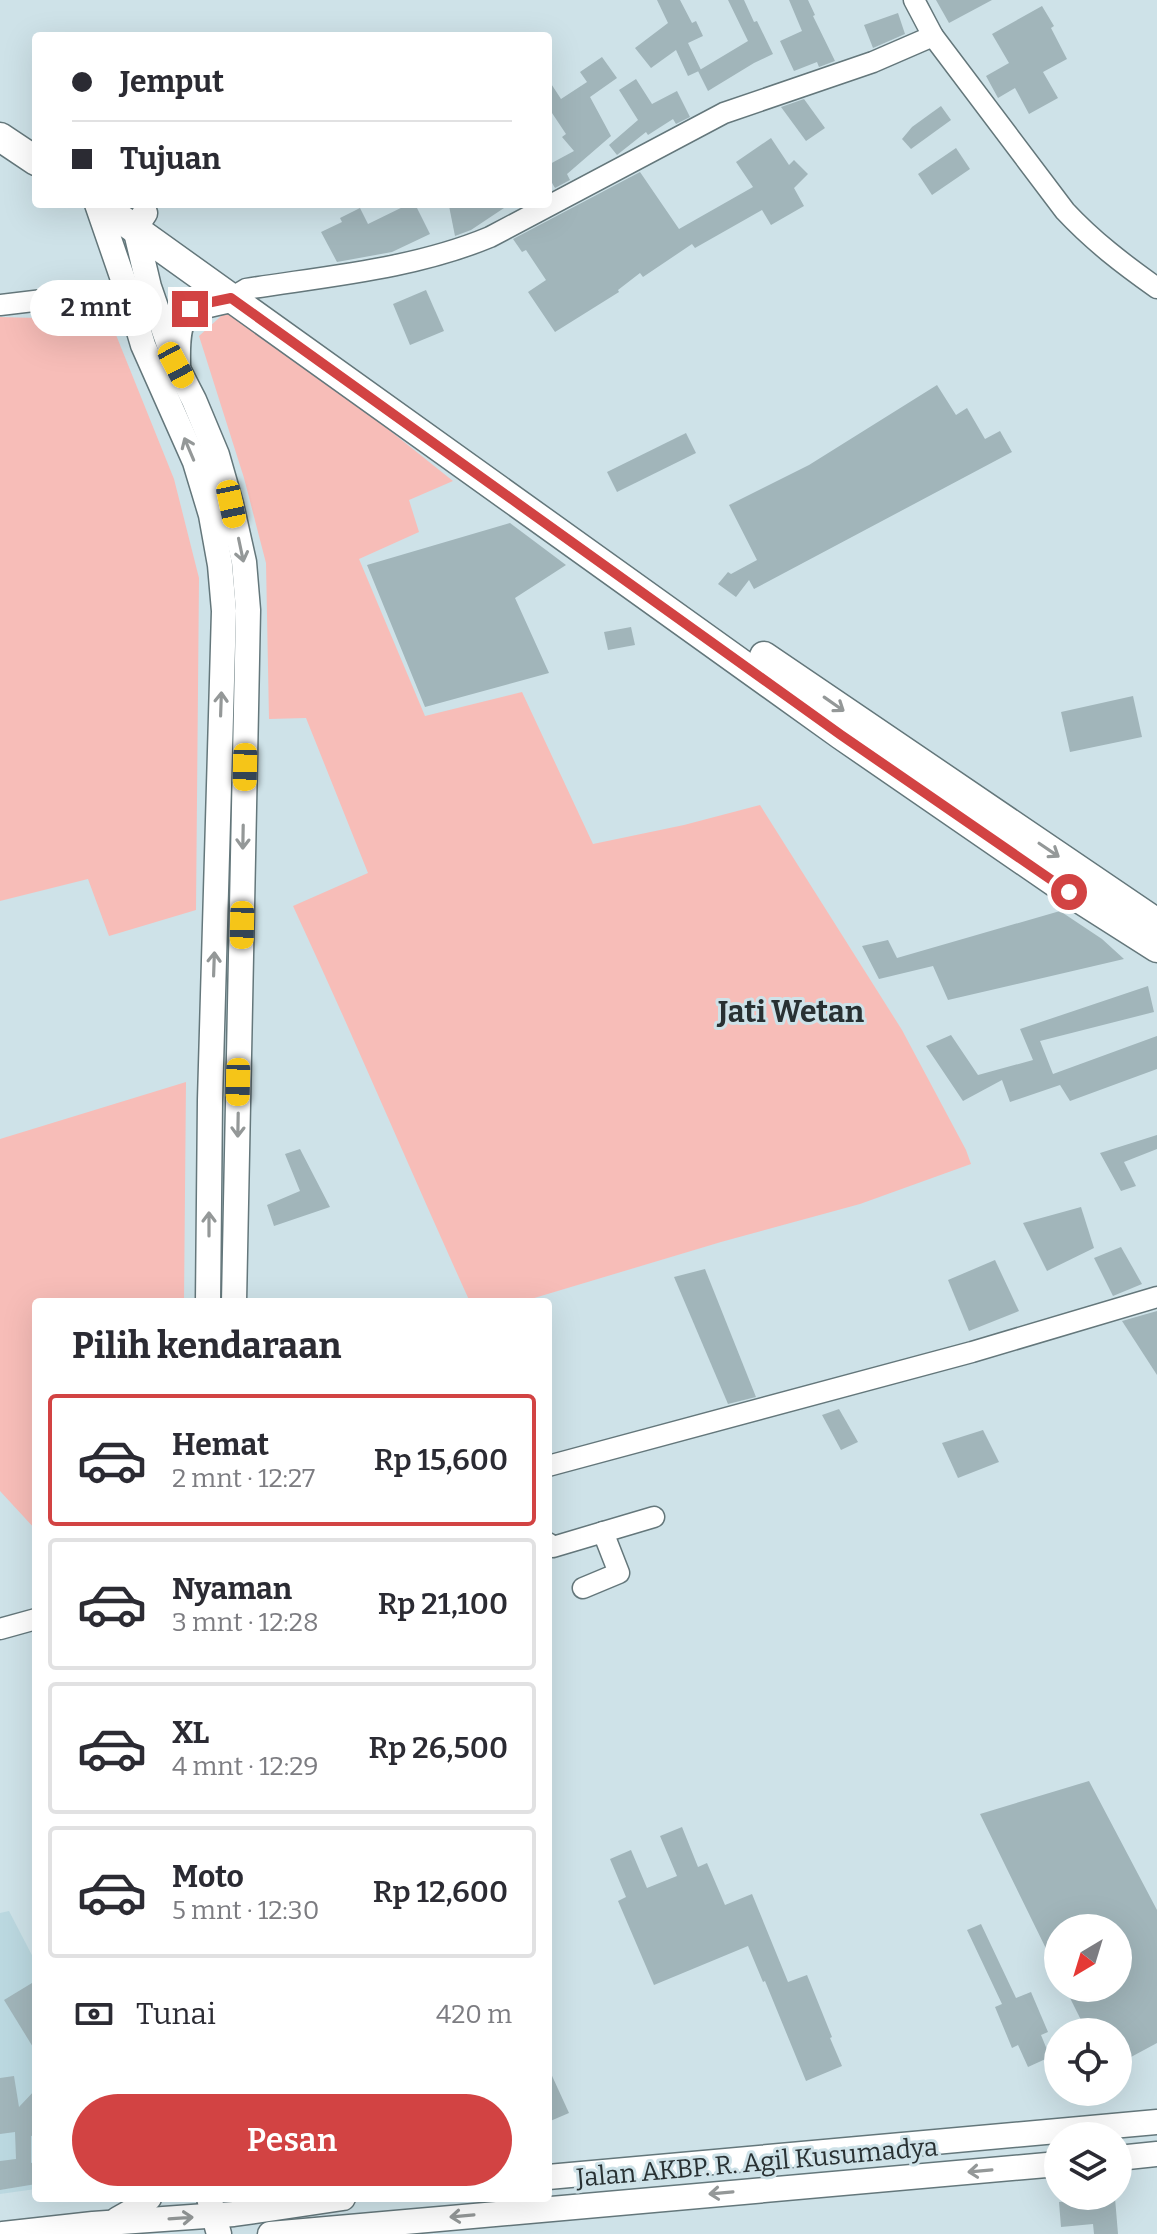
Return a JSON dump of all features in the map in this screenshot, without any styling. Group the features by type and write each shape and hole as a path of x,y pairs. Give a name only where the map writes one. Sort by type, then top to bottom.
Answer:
{"highway":[{"path":"0,114 32,136"},
{"path":"0,137 32,158"},
{"path":"112,208 137,215 238,293 841,735 1069,892 1157,948"},
{"path":"176,365 179,322 190,309 238,293"},
{"path":"238,293 570,517 750,646 1157,923"}],"main road":[{"path":"100,208 194,400 221,467 244,562 248,610 234,1298"},
{"path":"137,215 138,289 143,345 195,462 211,515 224,611 210,1100 208,1298"},
{"name":"Jalan AKBP. R. Agil Kusumadya","path":"552,2177 1157,2122"},
{"path":"1132,2157 1157,2154"},
{"name":"Jalan AKBP. R. Agil Kusumadya","path":"270,2234 1044,2165"},
{"path":"113,2222 145,2202"},
{"path":"3,2234 113,2222 224,2216 309,2202"}],"street":[{"path":"914,0 933,36 1065,211 1113,257 1157,288"},
{"path":"552,204 724,113 873,62 933,36"},
{"path":"238,293 408,263 463,248 545,208"},
{"path":"0,305 138,289"},
{"path":"552,1465 972,1352 1157,1297"},
{"path":"552,1546 654,1517"},
{"path":"583,1588 620,1572 603,1532"},
{"path":"0,1629 32,1620"}],"shaded area":[{"path":"229,309 309,366 453,481 409,500 419,532 359,559 425,716 522,692 593,844 760,805 902,1030 971,1164 860,1204 534,1298 468,1298 293,906 368,873 306,718 269,719 266,563 244,478 199,336"},
{"path":"0,317 110,320 174,479 199,578 196,910 109,936 88,879 0,901"},
{"path":"186,1082 184,1298 32,1298 32,1526 0,1491 0,1139"},
{"path":"9,1911 32,1955 32,2190 0,2194 0,1913"}],"building":[{"path":"657,0 680,0 692,23 696,21 703,36 688,43 701,70 688,76 676,50 651,68 635,48 668,23"},
{"path":"728,0 744,0 773,54 708,91 698,71 748,41"},
{"path":"789,0 808,0 835,61 819,67 817,62 794,71 780,41 802,31"},
{"path":"936,0 992,0 949,23"},
{"path":"1042,6 1067,59 1043,72 1058,98 1029,114 1015,88 998,98 986,76 1009,63 992,34"},
{"path":"898,13 905,34 873,48 864,25"},
{"path":"602,57 617,78 590,97 611,136 567,174 570,180 555,188 552,163 574,151 562,137 566,134 552,113 552,85 561,99 587,82 580,72"},
{"path":"636,79 652,104 677,91 690,117 676,124 673,119 648,135 646,132 617,155 609,145 638,120 619,90"},
{"path":"804,99 825,128 806,141 781,107"},
{"path":"941,106 951,120 911,149 902,139 912,127"},
{"path":"771,138 789,165 794,160 808,174 794,188 804,206 771,225 762,210 695,248 692,244 643,277 640,273 619,292 555,332 528,292 546,280 526,250 522,252 513,239 640,172 679,229 753,187 736,162"},
{"path":"956,148 970,169 932,195 918,174"},
{"path":"360,208 368,224 401,208 417,208 430,234 392,252 337,262 321,232 342,222 340,218"},
{"path":"449,208 504,208 471,230 455,236"},
{"path":"426,290 444,331 410,345 393,304"},
{"path":"937,385 956,415 967,408 985,439 1000,431 1012,452 754,589 749,580 736,597 718,584 728,572 731,574 757,560 729,505 809,465"},
{"path":"686,433 696,453 617,492 607,472"},
{"path":"510,523 566,565 515,598 549,673 425,707 367,565"},
{"path":"631,627 635,645 608,650 604,632"},
{"path":"1133,696 1142,737 1070,752 1061,712"},
{"path":"1060,911 1102,939 1124,959 948,1000 933,966 879,979 862,946 888,940 897,958"},
{"path":"1148,986 1154,1012 1040,1041 1053,1074 1157,1036 1157,1069 1070,1101 1060,1085 1010,1102 1002,1080 963,1101 926,1046 951,1035 978,1075 1033,1060 1020,1029"},
{"path":"1157,1135 1157,1149 1124,1162 1136,1186 1121,1191 1100,1153"},
{"path":"300,1149 330,1207 274,1226 267,1205 300,1191 285,1154"},
{"path":"1081,1207 1094,1248 1047,1271 1023,1223"},
{"path":"1121,1247 1142,1284 1113,1296 1094,1258"},
{"path":"995,1260 1019,1311 969,1331 948,1280"},
{"path":"705,1269 756,1397 728,1404 674,1277"},
{"path":"1157,1311 1157,1375 1122,1321"},
{"path":"839,1409 858,1442 841,1450 822,1415"},
{"path":"983,1430 999,1462 958,1478 942,1443"},
{"path":"1089,1781 1157,1910 1157,2043 1132,2056 1132,2018 1080,2018 1072,2002 1132,2002 1132,1914 1044,1914 1044,1944 980,1814"},
{"path":"682,1827 698,1867 707,1863 725,1905 752,1894 788,1982 807,1975 842,2066 806,2081 748,1946 654,1985 618,1901 626,1897 610,1859 631,1850 647,1888 677,1876 660,1836"},
{"path":"981,1924 1016,1998 1031,1992 1044,2023 1044,2034 1041,2035 1044,2060 1028,2067 1018,2045 1012,2048 995,2007 1002,2004 967,1930"},
{"path":"32,1983 32,2046 4,2000"},
{"path":"14,2076 19,2107 32,2093 32,2185 0,2190 0,2161 16,2159 15,2132 0,2134 0,2078"},
{"path":"552,2076 569,2113 552,2120"},
{"path":"1060,2210 1116,2210 1118,2234 1094,2234 1093,2224 1061,2227"}],"district":[{"name":"Jati Wetan","path":"791,1012"}],"route":[{"path":"190,309 231,298 841,735 1069,892"}]}
